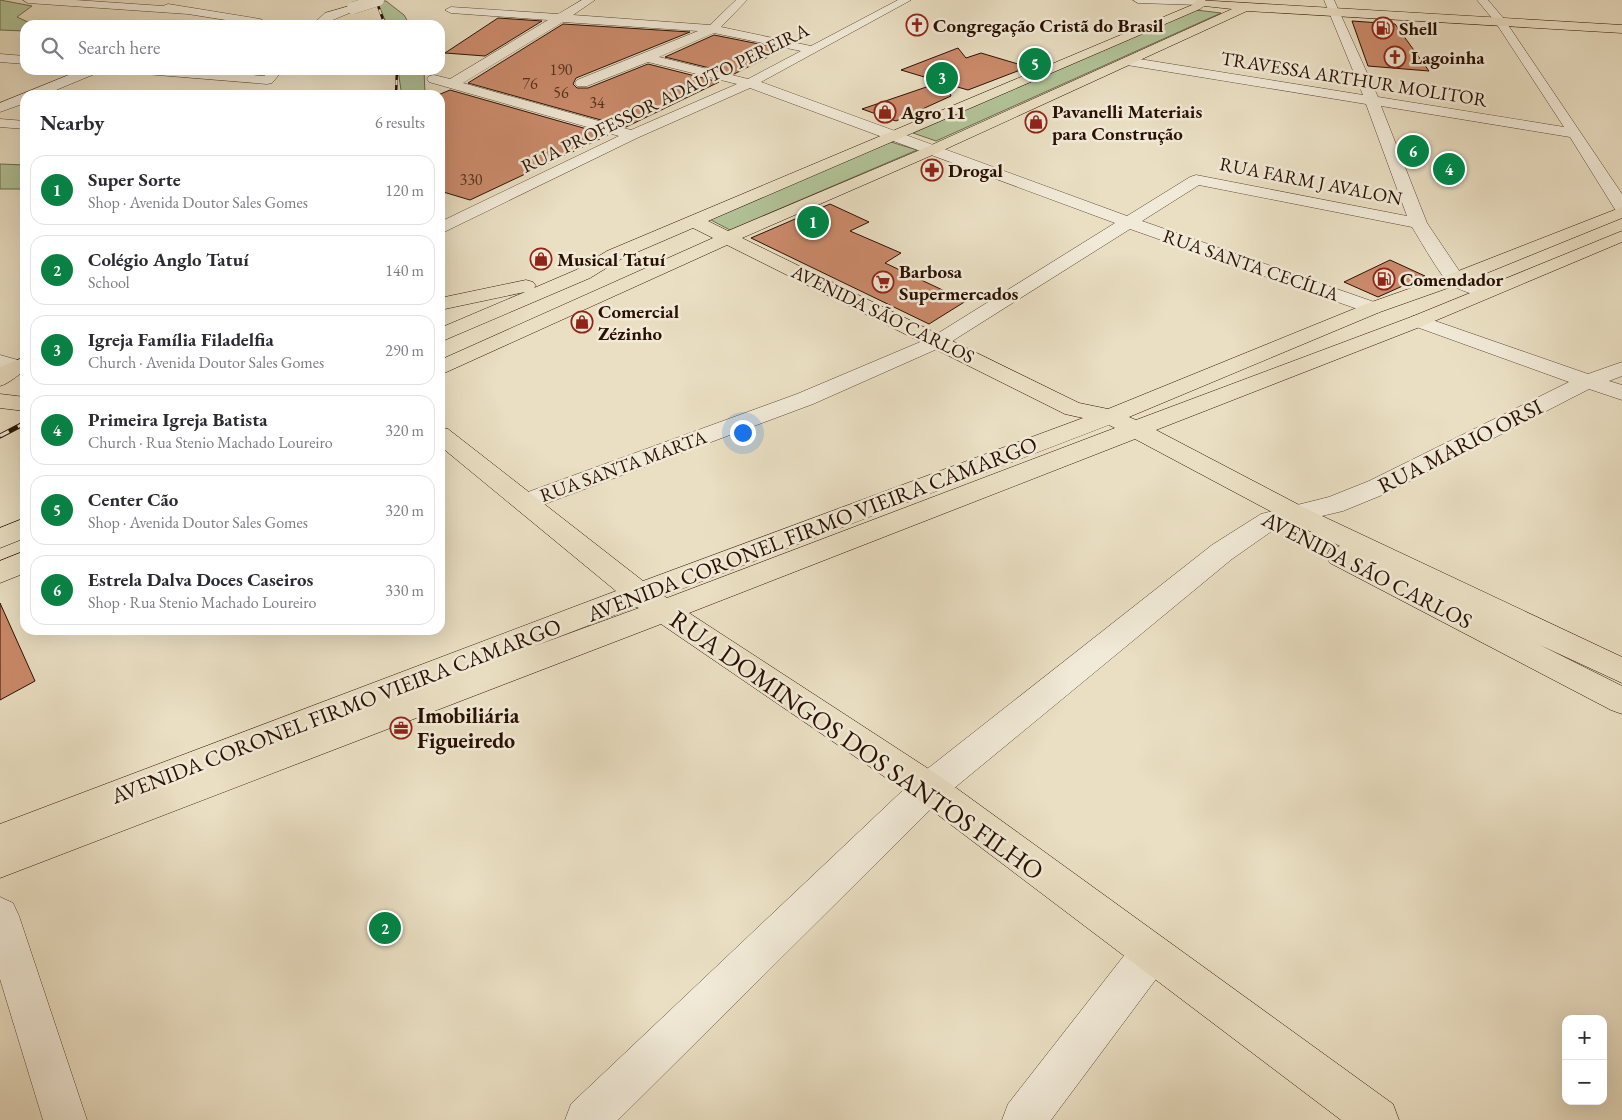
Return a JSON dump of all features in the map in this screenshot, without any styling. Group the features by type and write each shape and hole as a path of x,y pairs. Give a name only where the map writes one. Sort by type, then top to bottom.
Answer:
{"main road":[{"path":"445,334 583,274 614,255 1198,5 1243,7 1332,6 1500,21 1622,28"},
{"path":"445,366 727,238 932,150 1127,62 1243,7"},
{"name":"AVENIDA CORONEL FIRMO VIEIRA CAMARGO","path":"0,861 1104,423 1373,308 1455,279 1622,212"},
{"name":"AVENIDA SÃO CARLOS","path":"693,221 1104,423 1156,457 1622,671"},
{"name":"AVENIDA CORONEL FIRMO VIEIRA CAMARGO","path":"1104,423 1418,321 1622,236"},
{"path":"445,303 583,274 727,238"},
{"path":"445,293 614,255"},
{"name":"RUA DOMINGOS DOS SANTOS FILHO","path":"445,438 651,603 929,788 1377,1120"},
{"name":"AVENIDA SÃO CARLOS","path":"1282,516 1622,701"},
{"path":"0,539 20,529"},
{"path":"0,572 20,563"},
{"name":"AVENIDA CORONEL FIRMO VIEIRA CAMARGO","path":"0,841 651,603"}],"street":[{"path":"28,0 185,11 237,20"},
{"path":"151,0 185,11"},
{"path":"325,20 332,15 378,0"},
{"path":"452,84 590,0"},
{"path":"582,83 647,58 713,29 742,0"},
{"name":"RUA PROFESSOR ADAUTO PEREIRA","path":"445,227 632,135 750,83 906,0"},
{"path":"1138,0 1198,5"},
{"path":"1482,0 1500,21 1622,207"},
{"path":"1168,1 1171,18"},
{"path":"1332,6 1372,101 1418,223 1455,279 1486,292"},
{"path":"258,8 260,20"},
{"path":"452,10 713,29 813,50"},
{"path":"0,58 20,60"},
{"path":"647,58 750,83 932,150"},
{"name":"TRAVESSA ARTHUR MOLITOR","path":"1127,62 1575,133"},
{"path":"44,90 80,75"},
{"path":"260,90 266,75"},
{"path":"434,79 632,135"},
{"path":"0,108 20,100"},
{"path":"0,123 20,125"},
{"name":"RUA SANTA CECÍLIA","path":"932,150 1128,222 1373,308"},
{"name":"RUA FARM J AVALON","path":"1196,180 1418,223"},
{"name":"RUA SANTA MARTA","path":"526,502 806,399 939,341 1196,180"},
{"path":"1418,321 1622,393"},
{"name":"RUA MARIO ORSI","path":"1282,516 1334,505 1378,488 1588,381 1622,369"},
{"path":"587,1120 929,788 1222,552 1282,516"},
{"path":"0,916 65,1120"},
{"path":"1024,1120 1150,953"}],"green space":[{"path":"0,0 32,6 17,17 23,20 20,20 20,31 0,30"},
{"path":"377,1 386,1 404,15 407,20 385,20"},
{"path":"1196,10 1221,13 936,141 913,133"},
{"path":"399,75 424,75 425,90 401,90"},
{"path":"891,142 917,150 730,230 709,219"},
{"path":"0,164 20,165 20,189 0,189"}],"building":[{"path":"498,18 542,21 485,56 445,53"},
{"path":"1352,21 1395,24 1429,71 1368,66"},
{"path":"563,24 690,32 576,78 573,84 577,88 588,88 648,64 719,82 626,127 468,83"},
{"path":"714,35 784,49 734,74 665,57"},
{"path":"958,48 966,58 981,53 1028,67 968,90 947,84 951,96 896,121 862,109 941,82 901,70"},
{"path":"450,90 608,135 470,200 445,192 445,92"},
{"name":"Barbosa Supermercados","path":"830,204 869,222 850,231 901,253 885,263 966,301 929,324 751,238"},
{"name":"Comendador","path":"1390,260 1425,276 1378,297 1344,282"},
{"path":"0,603 35,681 0,700"}],"railway":[{"path":"376,0 383,20"},
{"path":"396,90 397,75"},
{"path":"0,436 20,426"}],"place":[{"name":"Congregação Cristã do Brasil","path":"917,25"},
{"name":"Shell","path":"1383,28"},
{"name":"Lagoinha","path":"1395,57"},
{"name":"Center Cão","path":"1035,64"},
{"name":"Igreja Família Filadelfia","path":"942,78"},
{"name":"Agro 11","path":"885,112"},
{"name":"Pavanelli Materiais para Construção","path":"1036,122"},
{"name":"Estrela Dalva Doces Caseiros","path":"1413,151"},
{"name":"Primeira Igreja Batista","path":"1449,169"},
{"name":"Drogal","path":"932,170"},
{"name":"Super Sorte","path":"813,222"},
{"name":"Musical Tatuí","path":"541,259"},
{"name":"Comendador","path":"1384,279"},
{"name":"Barbosa Supermercados","path":"883,282"},
{"name":"Comercial Zézinho","path":"582,322"},
{"name":"Imobiliária Figueiredo","path":"401,728"},
{"name":"Colégio Anglo Tatuí","path":"385,928"}]}
